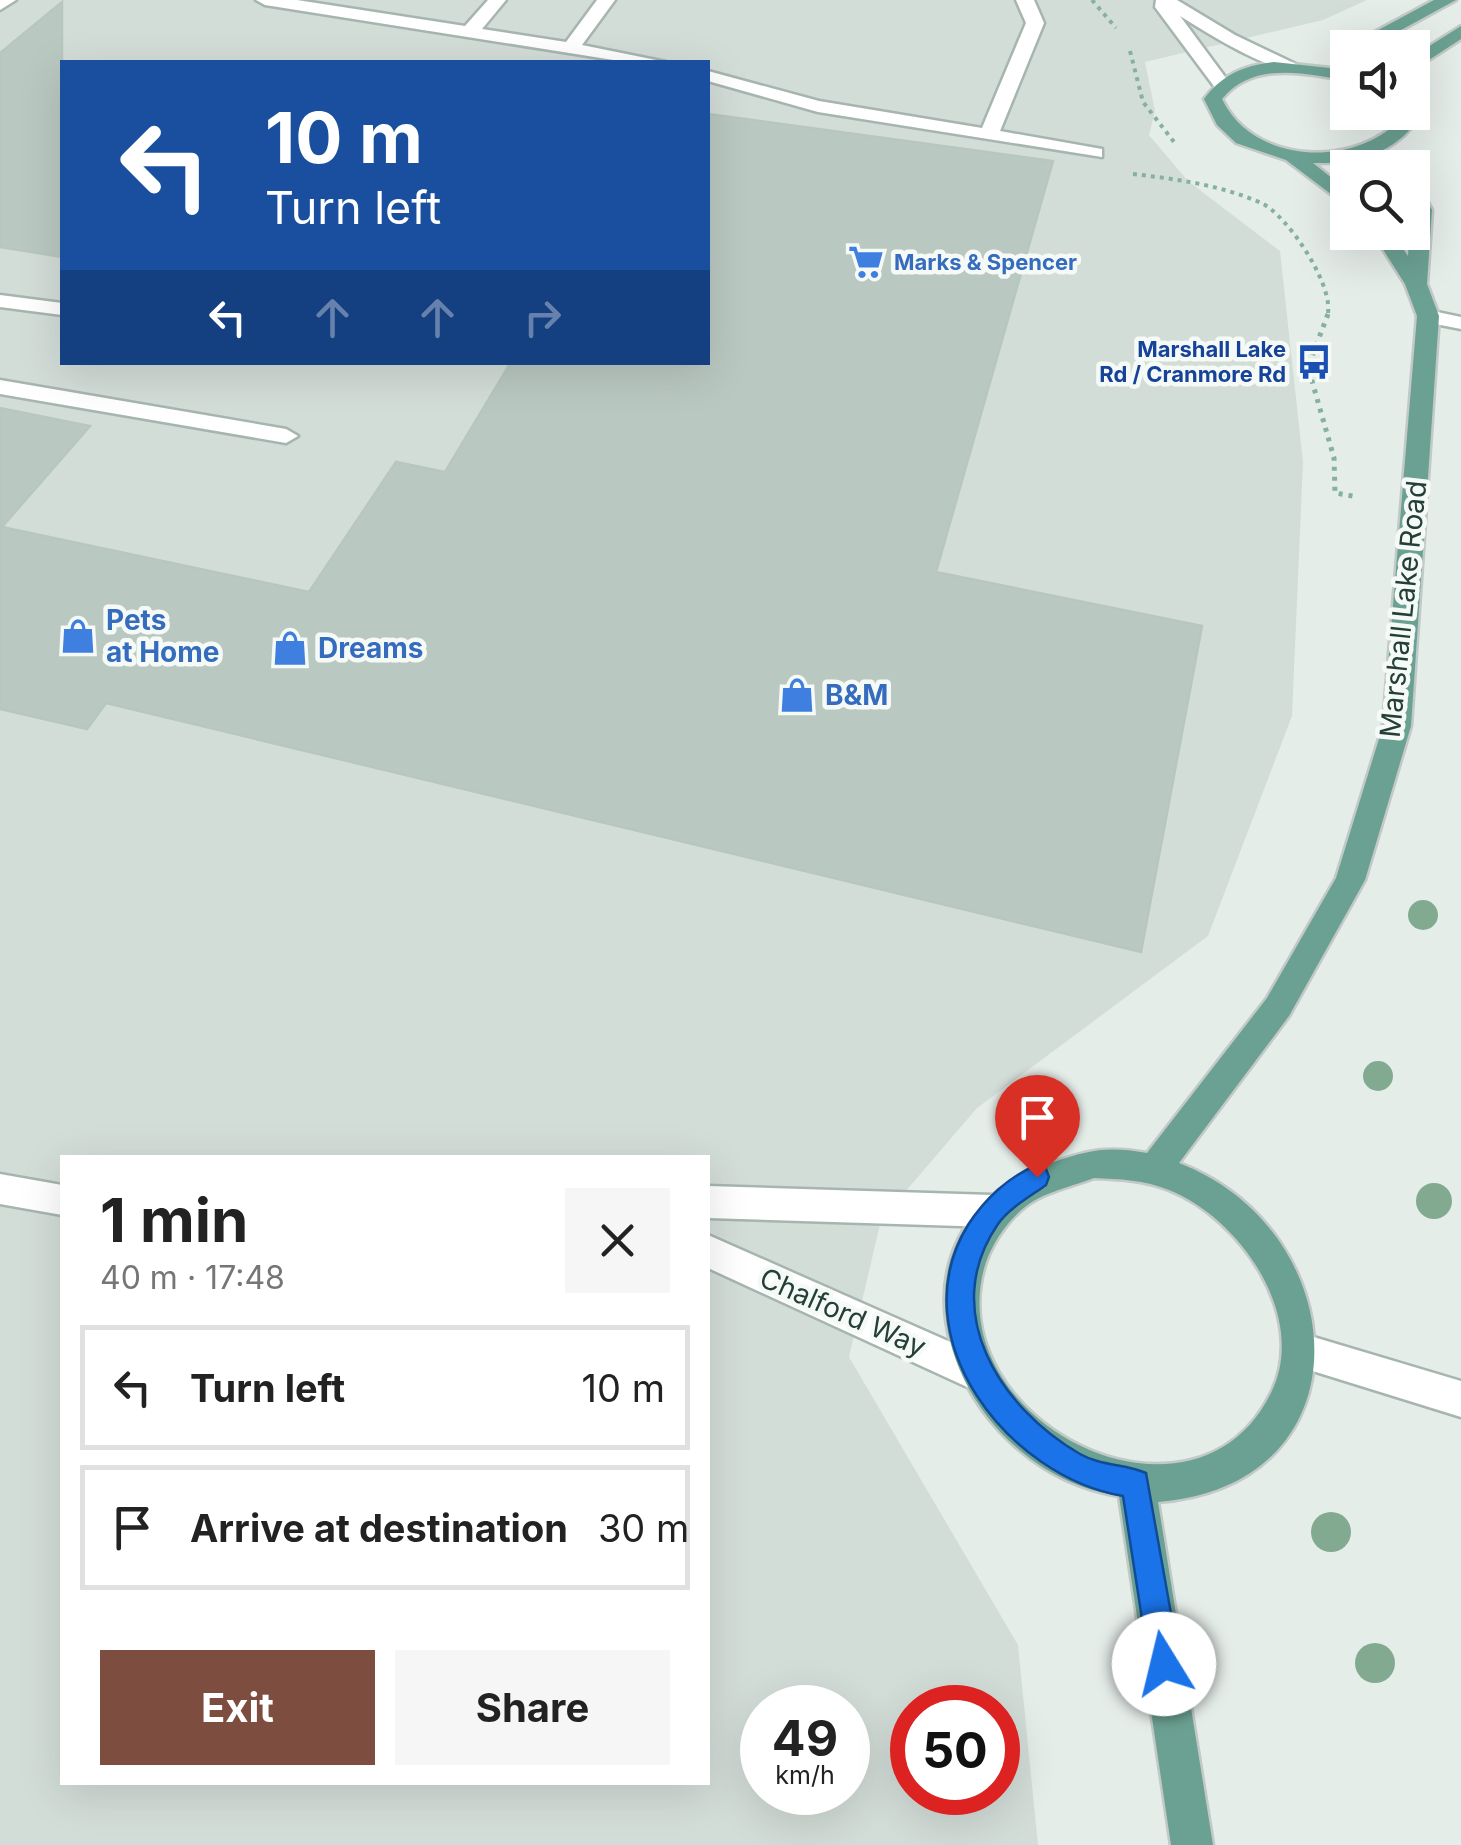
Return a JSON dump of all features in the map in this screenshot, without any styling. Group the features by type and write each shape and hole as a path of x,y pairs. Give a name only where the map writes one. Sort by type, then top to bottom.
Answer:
{"main road":[{"path":"1389,30 1448,0"},
{"path":"1430,53 1461,31"},
{"path":"1303,67 1330,57"},
{"path":"1330,72 1303,67 1259,69 1222,85 1213,100 1216,116 1232,133 1260,147 1293,156 1350,158 1394,150 1401,130"},
{"path":"1293,156 1330,187"},
{"name":"Marshall Lake Road","path":"1155,1169 1278,1007 1350,880 1397,726 1428,316 1416,284 1394,250"},
{"name":"Marshall Lake Road","path":"1416,284 1419,250"},
{"path":"1094,1162 1155,1169 1217,1200 1258,1237 1282,1274 1296,1311 1300,1351 1292,1396 1269,1436 1233,1464 1188,1482 1136,1483 1104,1478 1042,1448 995,1402 978,1373 962,1329 960,1286 970,1246 992,1211 1037,1177 1094,1162"},
{"path":"1136,1483 1192,1845"}],"street":[{"path":"0,5 6,0"},
{"path":"265,0 645,60"},
{"path":"379,18 395,0"},
{"path":"470,32 496,0"},
{"path":"572,48 606,0"},
{"path":"989,135 1036,23 1025,0"},
{"path":"1162,0 1229,39 1303,67"},
{"path":"1162,0 1222,85"},
{"path":"710,77 818,106 1095,152"},
{"path":"0,301 60,309"},
{"path":"1428,316 1461,323"},
{"path":"0,387 286,436"},
{"path":"0,1189 60,1200"},
{"path":"710,1202 992,1211"},
{"name":"Chalford Way","path":"710,1252 978,1373"},
{"path":"1300,1351 1461,1399"}],"path":[{"path":"1118,172 1188,180 1265,204 1319,269 1331,305 1308,367 1334,458 1334,493 1414,508"}],"shaded area":[{"path":"0,0 1367,0 1323,20 1145,62 1155,111 1149,135 1188,181 1280,251 1303,462 1292,716 1208,936 977,1108 881,1220 849,1357 1018,1645 1038,1845 0,1845"}],"building":[{"path":"62,2 60,257 0,247 0,53"},
{"path":"710,114 1053,161 936,572 1202,626 1141,952 106,703 87,729 0,709 0,408 90,426 2,527 309,592 396,462 445,472 509,365 710,365"}],"place":[{"name":"Marks & Spencer","path":"866,262"},
{"name":"Marshall Lake Rd / Cranmore Rd","path":"1314,362"},
{"name":"Pets at Home","path":"78,636"},
{"name":"Dreams","path":"290,648"},
{"name":"B&M","path":"797,695"}],"route":[{"path":"1037,1177 1012,1192 992,1211 970,1246 960,1286 962,1329 978,1373 995,1402 1017,1426 1042,1448 1072,1465 1104,1478 1136,1483 1164,1664"}]}
